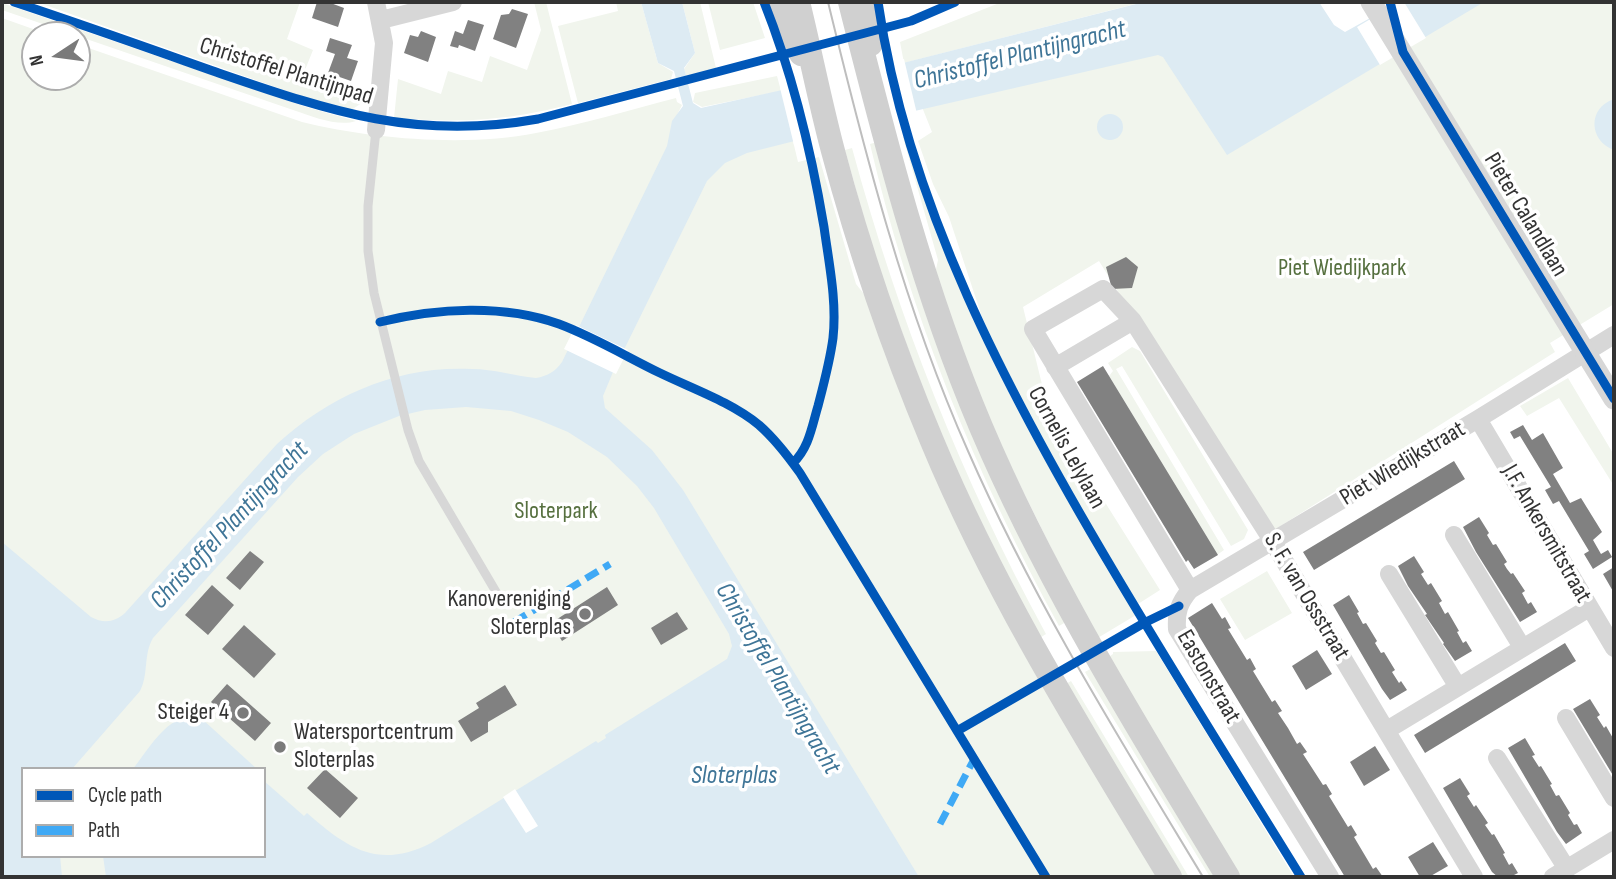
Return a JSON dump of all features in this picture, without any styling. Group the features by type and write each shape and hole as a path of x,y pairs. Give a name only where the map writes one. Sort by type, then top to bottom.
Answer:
{"main road":[{"path":"775,2 797,29 816,82 833,153 878,295 911,389 966,517 1030,642 1170,877"},
{"path":"797,29 798,2"},
{"path":"860,7 872,87 886,140 926,278 962,379 1004,478 1075,619 1228,877"}],"street":[{"path":"376,2 384,43 376,130"},
{"path":"381,20 453,2"},
{"name":"Pieter Calandlaan","path":"1375,8 1614,399"},
{"name":"Eastonstraat","path":"1133,321 1103,289 1033,329 1190,590 1176,613 1177,629 1330,877"},
{"path":"1055,367 1133,321"},
{"name":"S. F. van Ossstraat","path":"1133,321 1273,542 1474,877"},
{"name":"Piet Wiedijkstraat","path":"1190,590 1478,419 1614,334"},
{"name":"J.F. Ankersmitstraat","path":"1478,419 1614,648"},
{"path":"1454,535 1522,647"},
{"path":"1389,574 1458,687"},
{"path":"1387,730 1589,608"},
{"path":"1566,718 1614,798"},
{"path":"1497,758 1560,873 1614,840"}],"lane":[{"path":"376,130 368,206 368,251 374,293 408,430 419,461 502,602"}],"green space":[{"path":"37,2 300,2 287,39 313,50 303,75 365,101 351,110 306,98"},
{"path":"534,2 546,2 572,104 526,114 484,119 394,118 398,79 441,94 448,71 482,82 490,56 527,70 541,30"},
{"path":"616,2 641,2 658,63 673,72 671,79 578,103 558,26 618,11"},
{"path":"682,2 700,2 716,68 686,76 684,69 695,53"},
{"path":"708,2 753,2 765,38 720,50"},
{"path":"1002,2 1143,2 904,63 900,42"},
{"name":"Piet Wiedijkpark","path":"1472,2 1614,2 1614,304 1550,343 1555,352 1268,534 1099,261 1023,307 1049,413 1160,590 1138,604 1069,488 1017,393 982,317 949,217 933,184 918,141 932,132 922,107 1176,47 1257,120"},
{"path":"2,3 55,21 34,21 2,10"},
{"name":"Sloterpark","path":"2,18 21,25 21,91 91,91 91,49 302,122 358,133 449,140 509,137 571,125 676,98 682,105 674,121 793,141 798,162 819,157 856,284 868,299 1157,877 2,877 21,858 266,858 266,767 29,767 2,598"},
{"path":"91,33 306,107 356,121 334,122 91,41"},
{"path":"777,76 781,91 702,107 693,102 695,93"},
{"path":"905,136 948,262 975,323 1035,442 1136,615 1096,639 987,418 935,274 938,260 903,137"},
{"path":"877,142 1066,622 1059,626 1000,511 925,331 904,269 870,144"},
{"path":"852,148 890,275 935,397 986,516 1046,634 1038,639 945,448 877,265 845,150"},
{"path":"1132,347 1140,351 1248,530 1244,539 1231,546 1122,366 1116,369 1224,550 1217,555 1109,376 1113,371 1108,363"},
{"path":"1568,378 1614,455 1614,486 1559,398 1527,416 1520,406"},
{"path":"1267,571 1292,613 1245,640 1220,599"},
{"path":"1156,651 1294,877 1238,877 1107,658 1113,652"},
{"path":"1092,668 1217,877 1210,877 1085,672"},
{"path":"1071,681 1189,877 1179,877 1064,685"}],"water":[{"path":"641,2 682,2 695,53 684,68 693,103 701,108 895,65 1144,2 1319,2 1334,25 1345,32 1399,2 1484,2 1227,155 1163,57 1158,55 747,153 725,163 707,181 613,372 603,396 605,408 652,450 683,490 919,877 106,877 103,858 266,858 266,783 304,816 307,813 350,845 379,855 412,851 431,843 596,741 598,743 606,738 605,735 727,659 732,646 729,634 654,508 637,486 607,457 568,432 539,420 511,411 466,407 425,410 399,416 354,434 323,454 298,477 153,638 140,691 74,767 21,767 21,858 60,858 62,877 2,877 2,542 91,617 100,621 113,620 125,613 277,444 320,411 343,398 392,378 418,372 480,369 536,378 554,371 562,362 667,146 672,121 683,106 674,71 658,63"},
{"path":"1614,99 1614,150 1600,140 1595,124 1599,110"},
{"path":"1110,114 1119,118 1123,127 1119,136 1110,140 1101,136 1097,127 1101,118"},
{"path":"188,716 202,719 255,767 134,767 150,745 179,719"}],"pier":[{"path":"1399,2 1404,2 1426,38 1380,65 1357,27"},
{"path":"904,59 917,114 794,145 780,88"},
{"path":"576,325 628,350 616,374 564,349"},
{"path":"515,789 538,826 526,833 503,797"}],"building":[{"path":"317,2 328,2 344,8 338,27 312,18"},
{"path":"512,9 528,14 516,48 493,39 501,15 509,14"},
{"path":"468,20 484,25 475,51 459,45 458,48 450,46 455,31 463,34"},
{"path":"421,31 436,37 428,62 404,53 410,35 418,37"},
{"path":"330,38 352,45 347,58 358,61 351,81 328,73 335,54 326,51"},
{"path":"1126,257 1138,267 1132,288 1112,289 1106,267"},
{"path":"1103,366 1218,555 1194,569 1188,560 1186,562 1077,382"},
{"path":"1523,425 1532,440 1543,433 1563,468 1553,474 1570,503 1581,498 1602,532 1593,540 1601,554 1608,550 1612,557 1593,569 1584,554 1589,551 1559,501 1553,504 1545,490 1551,487 1520,436 1514,439 1510,432"},
{"path":"1454,461 1465,479 1314,570 1303,552"},
{"path":"1479,517 1493,545 1496,544 1507,562 1504,564 1507,569 1513,573 1525,591 1522,593 1528,604 1531,602 1537,612 1520,622 1463,527"},
{"path":"250,551 264,562 240,590 226,578"},
{"path":"1414,556 1424,572 1421,574 1428,585 1431,583 1442,601 1439,603 1445,614 1448,612 1463,643 1466,641 1472,651 1455,661 1398,566"},
{"path":"1614,567 1614,593 1603,574"},
{"path":"212,585 234,605 208,635 185,615"},
{"name":"Kanovereniging Sloterplas","path":"607,587 618,605 562,641 551,623"},
{"path":"1349,595 1363,624 1366,623 1381,653 1384,652 1395,670 1392,672 1407,690 1390,700 1333,605"},
{"path":"1212,603 1222,619 1225,617 1231,628 1228,629 1247,660 1250,658 1256,669 1253,671 1272,702 1275,700 1282,711 1278,713 1297,744 1300,742 1307,752 1303,754 1323,785 1326,784 1332,794 1329,796 1348,827 1351,825 1357,835 1354,837 1373,869 1376,867 1383,877 1345,877 1188,618"},
{"path":"677,612 688,629 661,645 651,628"},
{"path":"244,625 276,654 254,678 222,649"},
{"path":"1565,643 1576,661 1425,753 1414,735"},
{"path":"1317,650 1332,674 1306,690 1292,666"},
{"path":"227,684 271,723 255,741 211,702"},
{"path":"505,685 517,705 488,722 488,732 471,742 458,721 479,708 476,703"},
{"path":"1590,699 1600,715 1597,717 1614,740 1614,777 1573,709"},
{"path":"1525,738 1535,755 1532,756 1552,784 1550,785 1556,796 1559,795 1574,825 1577,824 1582,833 1566,844 1508,748"},
{"path":"1375,746 1390,770 1364,786 1350,762"},
{"path":"325,769 358,798 340,818 307,788"},
{"path":"1460,778 1470,794 1467,796 1488,823 1485,825 1492,835 1494,834 1509,865 1512,863 1518,873 1510,877 1498,877 1492,872 1443,788"},
{"path":"1433,842 1448,866 1429,877 1420,877 1408,857"}],"tram line":[{"path":"828,2 856,116 905,286 945,397 968,451 1049,615 1203,877"}],"marked path":[{"path":"514,622 610,564"},
{"path":"940,824 974,759"}],"cycle path":[{"name":"Christoffel Plantijnpad","path":"14,2 297,99 374,118 452,126 494,125 538,119 911,21 955,2"},
{"path":"764,2 784,57 807,141 824,227 833,296 833,338 825,380 809,436 803,451 793,463"},
{"name":"Cornelis Lelylaan","path":"878,2 892,77 912,152 938,225 1001,368 1113,570 1301,877"},
{"path":"1390,2 1403,52 1614,399"},
{"path":"380,322 424,314 470,310 515,313 538,318 598,341 724,403 759,425 800,473 1046,877"},
{"path":"957,731 1144,623 1179,606"}],"place":[{"name":"Kanovereniging Sloterplas","path":"585,614"},
{"name":"Steiger 4","path":"243,713"},
{"name":"Watersportcentrum Sloterplas","path":"280,747"}],"water label":[{"name":"Christoffel Plantijngracht","path":"1020,56"},
{"name":"Christoffel Plantijngracht","path":"230,526"},
{"name":"Christoffel Plantijngracht","path":"777,679"},
{"name":"Sloterplas","path":"734,776"}]}
